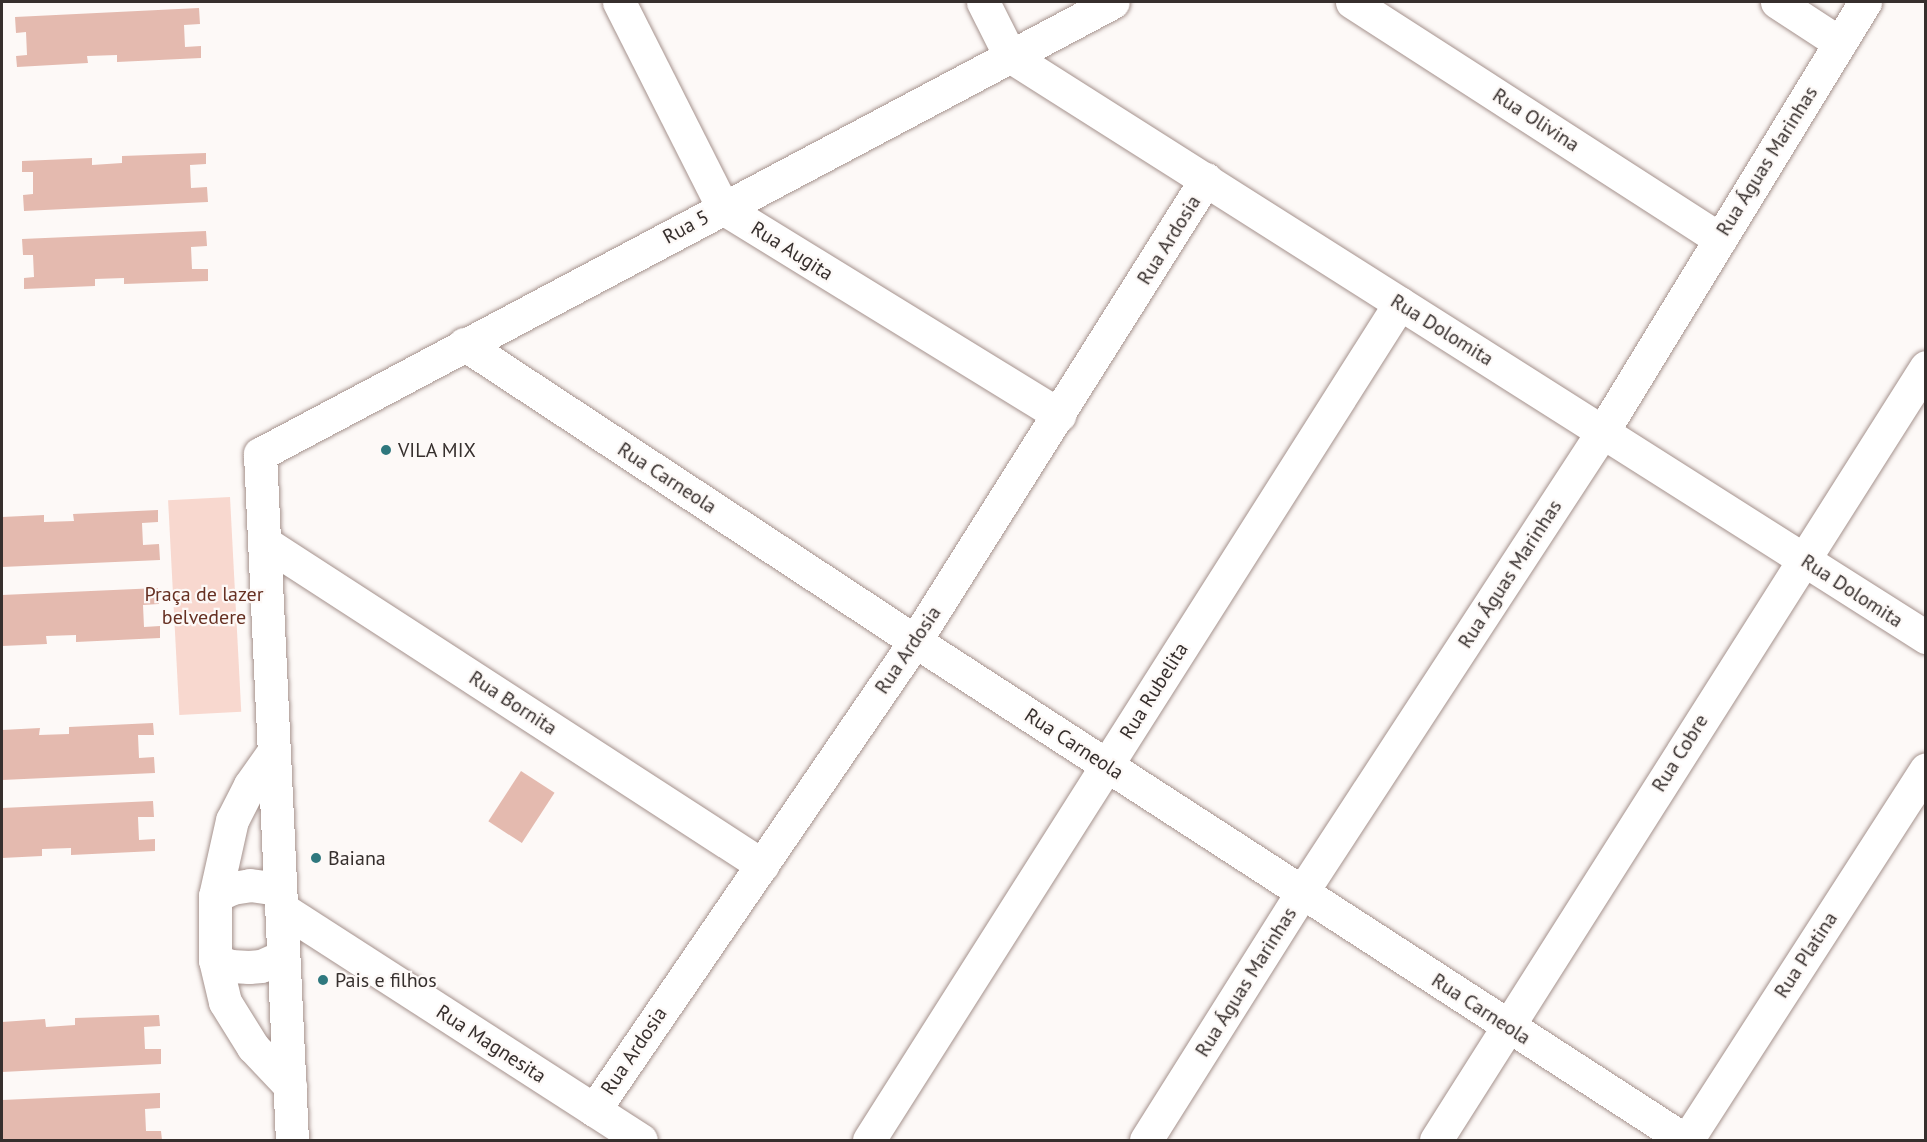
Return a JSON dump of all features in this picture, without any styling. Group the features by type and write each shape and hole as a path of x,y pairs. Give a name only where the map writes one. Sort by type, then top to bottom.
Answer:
{"street":[{"path":"619,2 723,208"},
{"path":"982,2 1010,56"},
{"name":"Rua 5","path":"264,542 260,454 1113,2"},
{"name":"Rua Olivina","path":"1352,2 1720,239"},
{"path":"1777,2 1840,43"},
{"name":"Rua Águas Marinhas","path":"1146,1140 1302,892 1603,431 1865,2"},
{"name":"Rua Dolomita","path":"1010,56 1926,637"},
{"name":"Rua Ardosia","path":"594,1110 915,641 1059,416 1206,179"},
{"name":"Rua Augita","path":"723,208 1059,416"},
{"name":"Rua Rubelita","path":"869,1140 1400,303"},
{"name":"Rua Carneola","path":"464,344 915,641 1686,1140"},
{"name":"Rua Cobre","path":"1436,1140 1802,559 1926,367"},
{"path":"264,542 292,1140"},
{"name":"Rua Bornita","path":"264,542 762,865"},
{"path":"274,751 250,785 232,820 215,896 215,960 225,1002 253,1047 290,1086"},
{"name":"Rua Platina","path":"1686,1140 1926,770"},
{"path":"215,896 232,888 250,885 281,898"},
{"name":"Rua Magnesita","path":"281,898 641,1140"},
{"path":"215,960 231,966 249,967 267,964 283,956"}],"green space":[{"name":"Praça de lazer belvedere","path":"230,497 241,712 179,715 168,500"}],"building":[{"path":"199,8 200,24 184,25 185,47 201,46 201,58 117,62 117,55 87,56 88,63 17,67 16,56 27,55 26,32 16,33 15,17"},
{"path":"206,153 206,164 190,165 191,188 207,187 208,202 24,211 23,195 33,194 33,172 22,172 22,161 92,158 92,165 122,163 122,156"},
{"path":"206,231 207,246 191,247 192,269 208,269 208,281 124,284 124,278 95,279 95,286 24,289 24,278 34,277 33,255 23,255 22,239"},
{"path":"158,510 158,522 142,523 143,545 159,544 160,560 2,567 2,517 44,515 44,522 74,521 73,514"},
{"path":"158,588 159,604 143,605 144,627 160,626 160,638 76,642 76,635 46,636 47,644 2,646 2,595"},
{"path":"153,723 154,735 138,735 139,758 154,757 155,773 2,780 2,730 40,728 39,735 69,734 69,727"},
{"path":"521,771 555,793 522,843 488,821"},
{"path":"153,801 154,817 138,817 139,840 155,839 155,851 71,855 71,848 42,849 42,856 2,858 2,808"},
{"path":"159,1015 160,1026 144,1027 145,1049 161,1049 161,1064 2,1072 2,1022 45,1019 46,1027 75,1025 75,1018"},
{"path":"160,1093 160,1108 145,1109 146,1131 161,1131 162,1140 2,1140 2,1100"}],"place":[{"name":"VILA MIX","path":"386,450"},
{"name":"Baiana","path":"316,858"},
{"name":"Pais e filhos","path":"323,980"}]}
